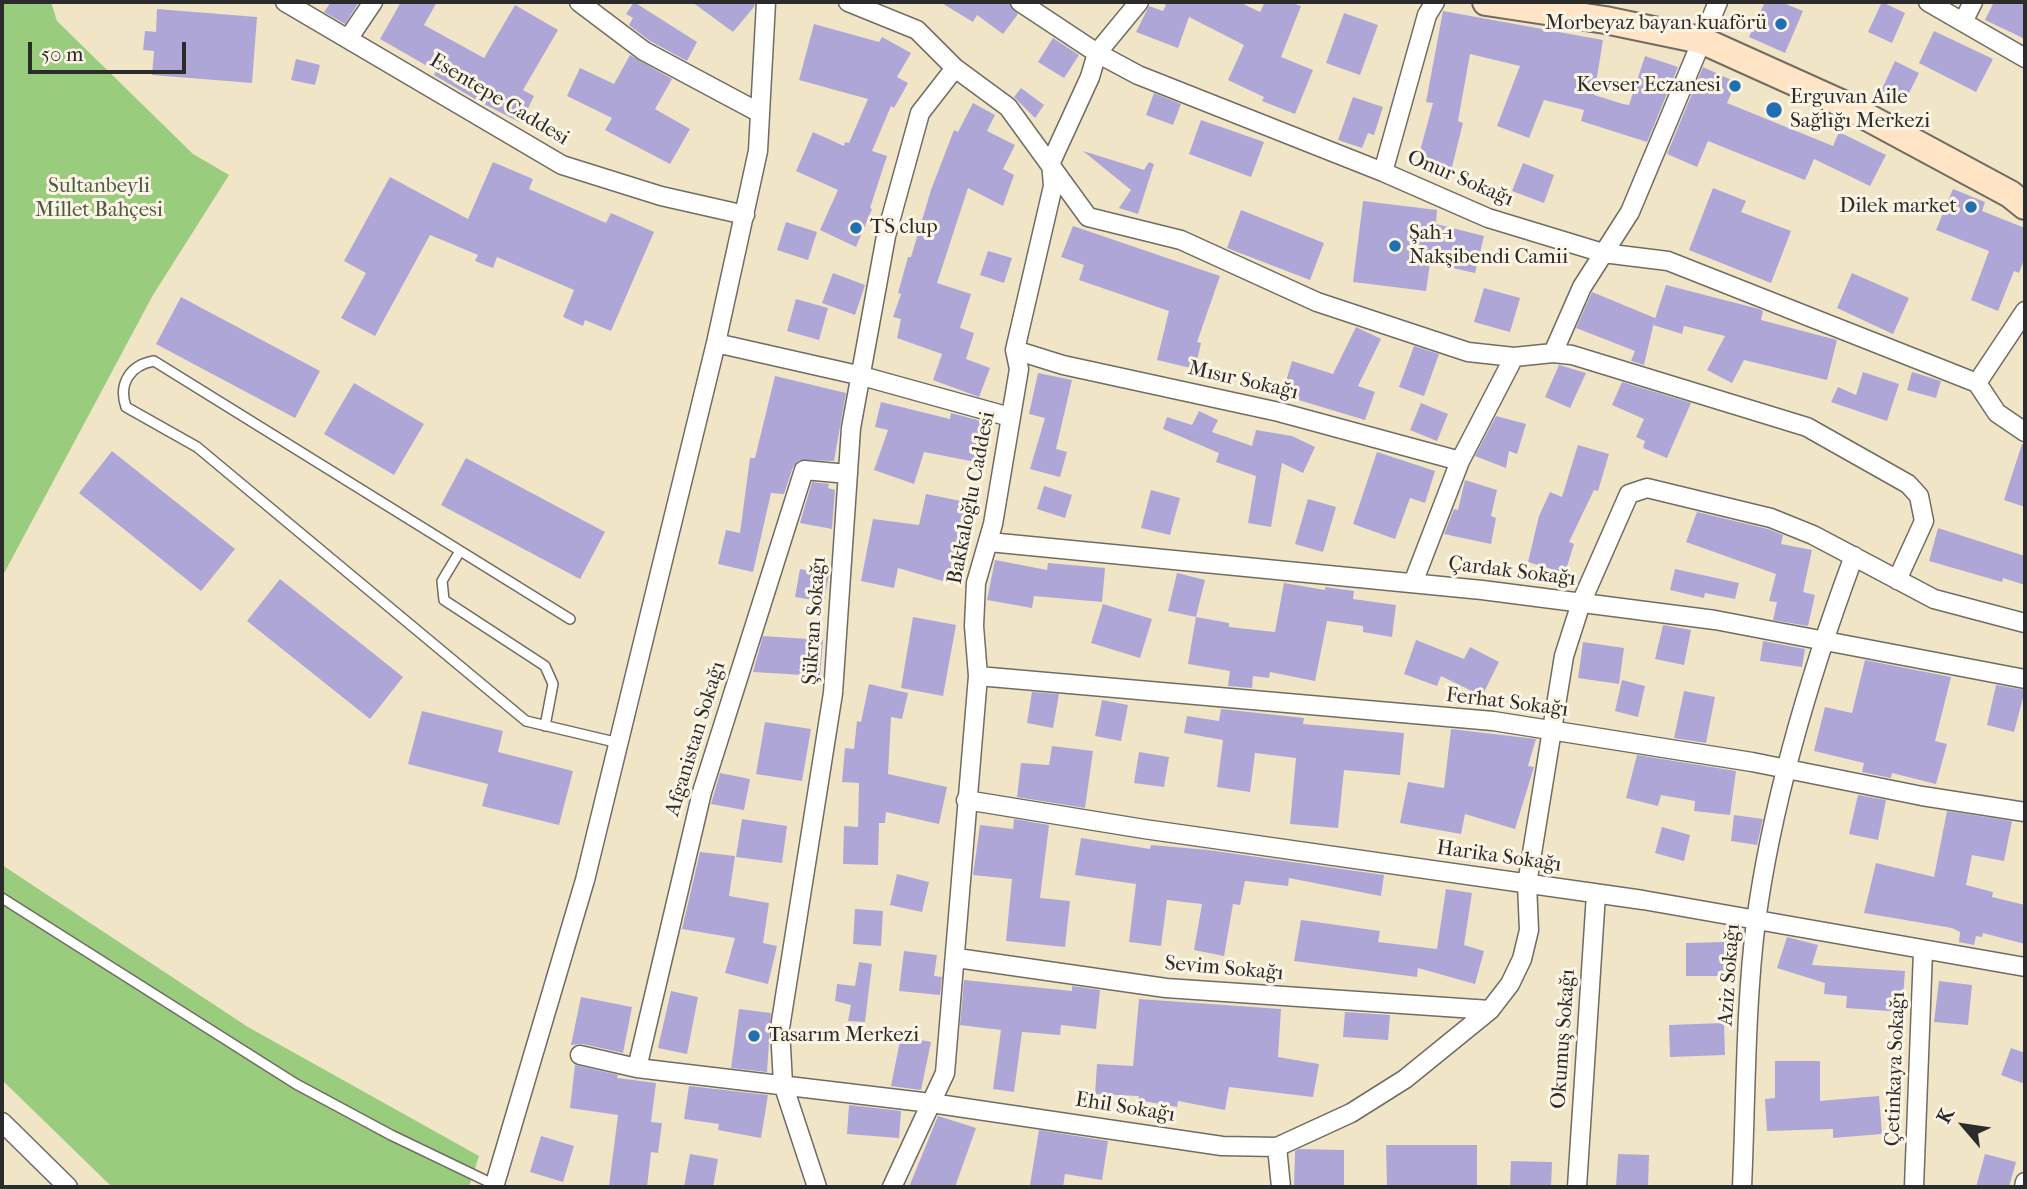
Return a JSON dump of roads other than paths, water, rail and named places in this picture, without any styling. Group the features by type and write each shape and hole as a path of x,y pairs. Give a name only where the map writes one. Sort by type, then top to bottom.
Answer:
{"street":[{"name":"Esentepe Caddesi","path":"285,2 562,165 661,196 745,215"},
{"path":"348,39 373,2"},
{"path":"579,2 644,51 760,113"},
{"path":"497,1186 552,999 619,743 716,343 758,151 766,2"},
{"path":"848,2 917,30 955,68 1008,107 1051,162 1088,216 1181,240 1342,311 1468,352 1514,357 1553,353 1572,355 1807,427 1908,484 1919,496 1924,521 1897,580"},
{"name":"Onur Sokağı","path":"1020,2 1097,53 1138,75 1383,172 1488,218 1603,253 1668,261 1977,383"},
{"name":"Bakkaloğlu Caddesi","path":"892,1187 944,1073 957,958 965,800 978,676 974,626 976,583 989,542 1019,369 1015,350 1054,186 1051,162 1090,77 1097,53 1139,2"},
{"path":"1383,172 1427,15 1435,2"},
{"path":"1486,2 1605,20 1701,40 1843,104 2010,194 2025,206"},
{"path":"1553,353 1582,287 1630,212 1718,2"},
{"path":"1928,2 1964,20 2025,58"},
{"path":"1964,20 1973,2"},
{"name":"Şükran Sokağı","path":"817,1187 783,1084 779,1028 833,693 851,428 886,236 920,113 955,68"},
{"path":"2025,311 1977,383 1997,413 2025,432"},
{"path":"716,343 862,376 1010,417"},
{"name":"Mısır Sokağı","path":"1015,350 1063,365 1279,412 1460,461"},
{"path":"1413,583 1460,461 1514,357"},
{"name":"Afganistan Sokağı","path":"637,1068 702,792 804,470 848,474"},
{"name":"Ehil Sokağı","path":"580,1055 637,1068 931,1102 1222,1146 1277,1147 1351,1113 1405,1079 1490,1010 1510,984 1529,930 1527,884 1564,656 1581,603 1622,504 1629,494 1641,489 1771,518 1854,556"},
{"name":"Çardak Sokağı","path":"989,542 1413,583 1715,620 2025,679"},
{"path":"1854,556 1934,600 2025,623"},
{"name":"Aziz Sokağı","path":"1742,1187 1756,920 1786,769 1823,640 1854,556"},
{"name":"Ferhat Sokağı","path":"978,676 1493,721 2025,812"},
{"name":"Harika Sokağı","path":"965,800 1144,829 1596,894 2025,967"},
{"name":"Okumuş Sokağı","path":"1577,1187 1596,894"},
{"name":"Çetinkaya Sokağı","path":"1914,1187 1923,951"},
{"name":"Sevim Sokağı","path":"957,958 1166,988 1490,1010"},
{"path":"2,1122 68,1187"},
{"path":"1277,1147 1281,1187"}],"lane":[{"path":"570,619 154,361 139,366 127,376 122,391 125,407 197,447 526,721 619,743"},
{"path":"460,551 442,581 444,600 545,666 553,684 545,726"},
{"path":"2,898 296,1084 391,1135 497,1186"}],"place":[{"name":"Morbeyaz bayan kuaförü","path":"1781,24"},
{"name":"Kevser Eczanesi","path":"1735,86"},
{"name":"Erguvan Aile Sağlığı Merkezi","path":"1774,110"},
{"name":"Dilek market","path":"1971,207"},
{"name":"TS clup","path":"856,228"},
{"name":"Şah-ı Nakşibendi Camii","path":"1395,246"},
{"name":"Tasarım Merkezi","path":"754,1036"}],"park label":[{"name":"Sultanbeyli Millet Bahçesi","path":"99,199"}]}
